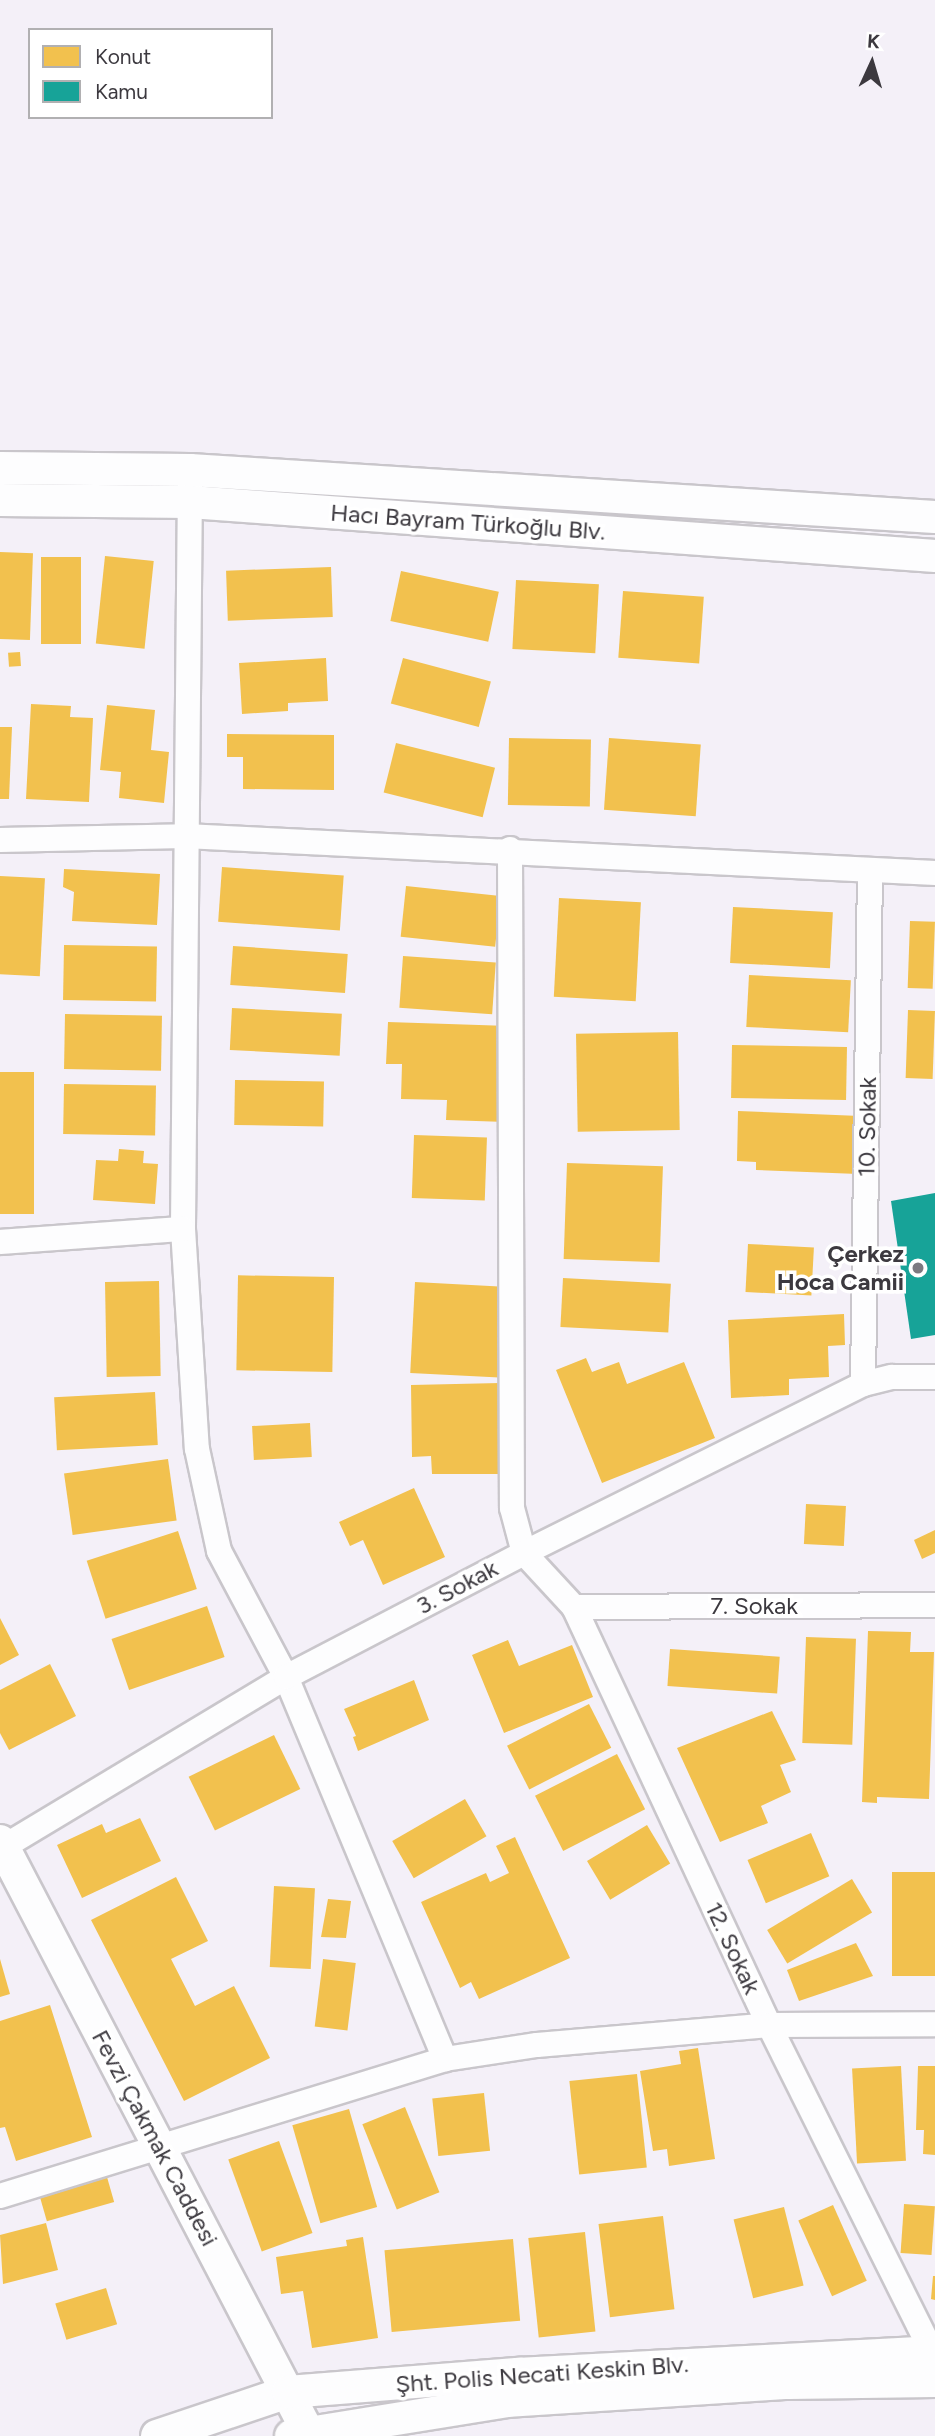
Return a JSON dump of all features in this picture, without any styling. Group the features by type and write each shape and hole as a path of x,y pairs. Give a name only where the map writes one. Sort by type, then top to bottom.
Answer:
{"street":[{"name":"Hacı Bayram Türkoğlu Blv.","path":"0,468 190,470 935,517"},
{"path":"190,470 183,1229 197,1449 216,1538 286,1677 445,2059"},
{"name":"Hacı Bayram Türkoğlu Blv.","path":"0,500 190,502 935,556"},
{"path":"0,841 185,836 510,849 935,873"},
{"path":"510,849 512,1508 524,1553"},
{"name":"10. Sokak","path":"863,1384 870,870"},
{"path":"0,1242 183,1229"},
{"name":"3. Sokak","path":"1,1845 286,1677 524,1553 863,1384 892,1377 935,1377"},
{"name":"12. Sokak","path":"524,1553 574,1607 769,2025 934,2362"},
{"name":"7. Sokak","path":"574,1607 935,1605"},
{"name":"Fevzi Çakmak Caddesi","path":"1,1845 288,2392 303,2434"},
{"path":"0,2196 160,2149 445,2059 537,2045 769,2025 935,2024"},
{"name":"Şht. Polis Necati Keskin Blv.","path":"157,2436 288,2392 519,2374 934,2362"},
{"name":"Şht. Polis Necati Keskin Blv.","path":"303,2434 506,2401 775,2384 934,2362"},
{"path":"419,2436 447,2409"}],"building: Konut":[{"path":"0,552 33,553 30,640 0,639"},
{"path":"105,556 154,561 145,649 96,644"},
{"path":"41,557 81,557 81,644 41,644"},
{"path":"331,567 333,617 228,621 226,571"},
{"path":"401,571 499,592 488,642 390,621"},
{"path":"516,580 599,584 595,653 512,649"},
{"path":"623,591 704,597 699,663 618,658"},
{"path":"20,652 21,666 9,667 8,653"},
{"path":"326,658 328,701 288,703 288,711 242,714 239,663"},
{"path":"403,658 491,682 479,727 391,703"},
{"path":"31,704 71,706 70,717 93,718 89,802 26,799"},
{"path":"107,705 155,710 151,750 169,752 164,803 119,798 121,772 100,770"},
{"path":"0,727 12,727 9,799 0,799"},
{"path":"227,734 334,735 334,790 243,789 243,757 227,757"},
{"path":"509,738 591,739 590,806 508,805"},
{"path":"609,738 701,744 696,816 604,810"},
{"path":"396,743 495,768 483,817 384,792"},
{"path":"222,867 344,876 340,930 218,922"},
{"path":"64,869 160,874 157,925 72,921 74,892 63,887"},
{"path":"0,876 45,878 40,976 0,974"},
{"path":"406,886 500,896 495,947 401,937"},
{"path":"559,898 641,902 636,1001 554,997"},
{"path":"733,907 833,912 830,968 730,963"},
{"path":"910,921 935,922 933,989 908,988"},
{"path":"64,945 157,947 156,1002 63,1000"},
{"path":"233,946 348,954 345,993 230,985"},
{"path":"403,956 496,962 492,1014 399,1008"},
{"path":"749,975 851,980 848,1032 746,1027"},
{"path":"232,1008 342,1014 340,1056 230,1050"},
{"path":"908,1010 935,1011 933,1079 906,1078"},
{"path":"65,1014 162,1016 161,1071 64,1069"},
{"path":"388,1022 509,1026 506,1122 446,1120 447,1100 401,1099 402,1064 386,1064"},
{"path":"678,1032 680,1130 578,1132 576,1034"},
{"path":"732,1045 847,1047 846,1100 731,1098"},
{"path":"0,1072 34,1072 34,1214 0,1214"},
{"path":"235,1080 324,1082 323,1127 234,1125"},
{"path":"64,1084 156,1086 155,1136 63,1134"},
{"path":"738,1111 860,1116 858,1174 756,1170 756,1162 737,1161"},
{"path":"414,1135 487,1138 485,1201 412,1198"},
{"path":"119,1149 144,1151 143,1163 158,1164 155,1204 93,1200 96,1160 118,1161"},
{"path":"567,1163 663,1166 660,1262 564,1259"},
{"path":"748,1244 814,1247 811,1295 745,1292"},
{"path":"238,1275 334,1277 332,1372 236,1370"},
{"path":"563,1278 671,1284 668,1333 560,1327"},
{"path":"159,1281 161,1376 107,1377 105,1282"},
{"path":"415,1282 504,1287 499,1378 410,1373"},
{"path":"844,1314 845,1345 828,1346 829,1377 789,1379 789,1395 731,1398 728,1320"},
{"path":"586,1358 592,1372 619,1362 627,1384 684,1362 715,1438 602,1483 556,1370"},
{"path":"500,1383 501,1474 432,1474 431,1456 412,1457 411,1385"},
{"path":"155,1392 158,1445 57,1450 54,1397"},
{"path":"310,1423 312,1457 254,1460 252,1426"},
{"path":"168,1459 177,1520 73,1535 64,1474"},
{"path":"414,1488 445,1557 383,1585 363,1540 350,1546 339,1522"},
{"path":"806,1504 846,1506 844,1546 804,1544"},
{"path":"935,1530 935,1553 922,1559 914,1540"},
{"path":"178,1531 197,1589 106,1619 87,1561"},
{"path":"207,1606 225,1657 129,1690 112,1639"},
{"path":"0,1618 19,1655 0,1665"},
{"path":"868,1631 911,1632 910,1652 934,1652 929,1799 877,1797 877,1803 862,1802"},
{"path":"806,1637 856,1639 852,1745 802,1743"},
{"path":"508,1640 519,1666 572,1645 593,1697 504,1733 472,1655"},
{"path":"670,1649 780,1657 777,1694 667,1686"},
{"path":"50,1664 76,1716 9,1750 0,1733 0,1690"},
{"path":"414,1680 429,1720 358,1751 353,1737 356,1736 344,1709"},
{"path":"589,1704 611,1748 529,1789 507,1746"},
{"path":"772,1711 796,1760 780,1765 791,1792 761,1806 768,1823 720,1842 677,1748"},
{"path":"274,1735 300,1789 215,1831 189,1777"},
{"path":"617,1754 645,1809 563,1851 535,1796"},
{"path":"465,1799 486,1836 414,1878 392,1841"},
{"path":"140,1818 161,1861 82,1898 57,1845 102,1824 106,1833"},
{"path":"647,1825 670,1864 610,1900 587,1861"},
{"path":"811,1833 829,1876 766,1903 747,1860"},
{"path":"515,1837 570,1958 479,1999 471,1982 460,1988 421,1902 486,1873 490,1882 509,1873 496,1846"},
{"path":"892,1872 935,1872 935,1976 892,1976"},
{"path":"176,1877 208,1941 171,1959 195,2006 234,1986 270,2058 184,2101 91,1920"},
{"path":"852,1879 872,1912 787,1963 767,1930"},
{"path":"274,1886 315,1888 311,1969 270,1967"},
{"path":"328,1899 351,1901 346,1938 321,1937"},
{"path":"856,1943 873,1976 799,2001 787,1970"},
{"path":"0,1959 10,1994 0,1997"},
{"path":"323,1959 356,1963 347,2031 315,2026"},
{"path":"50,2005 92,2137 16,2161 5,2127 0,2128 0,2021"},
{"path":"698,2048 715,2159 669,2166 667,2149 653,2151 640,2071 681,2064 679,2051"},
{"path":"901,2066 906,2161 857,2163 852,2069"},
{"path":"918,2066 935,2066 935,2155 923,2154 924,2130 916,2130"},
{"path":"637,2074 647,2167 579,2175 569,2081"},
{"path":"484,2093 490,2151 438,2156 432,2098"},
{"path":"405,2107 439,2192 397,2210 362,2124"},
{"path":"349,2109 377,2207 320,2223 292,2125"},
{"path":"279,2141 313,2233 262,2252 228,2159"},
{"path":"107,2177 114,2202 47,2221 40,2196"},
{"path":"904,2204 935,2206 932,2255 901,2253"},
{"path":"833,2205 867,2281 832,2296 798,2220"},
{"path":"784,2207 804,2286 753,2298 734,2220"},
{"path":"663,2216 674,2309 610,2317 598,2224"},
{"path":"46,2223 58,2270 3,2284 0,2235"},
{"path":"585,2232 595,2331 539,2337 528,2238"},
{"path":"363,2237 378,2338 312,2348 303,2291 281,2294 276,2257 347,2246 346,2240"},
{"path":"513,2239 520,2321 392,2332 384,2250"},
{"path":"935,2276 935,2300 931,2299"},
{"path":"106,2288 117,2324 66,2340 55,2303"}],"building: Kamu":[{"name":"Çerkez Hoca Camii","path":"935,1193 935,1335 911,1339 891,1201"}],"place":[{"name":"Çerkez Hoca Camii","path":"918,1268"}]}
